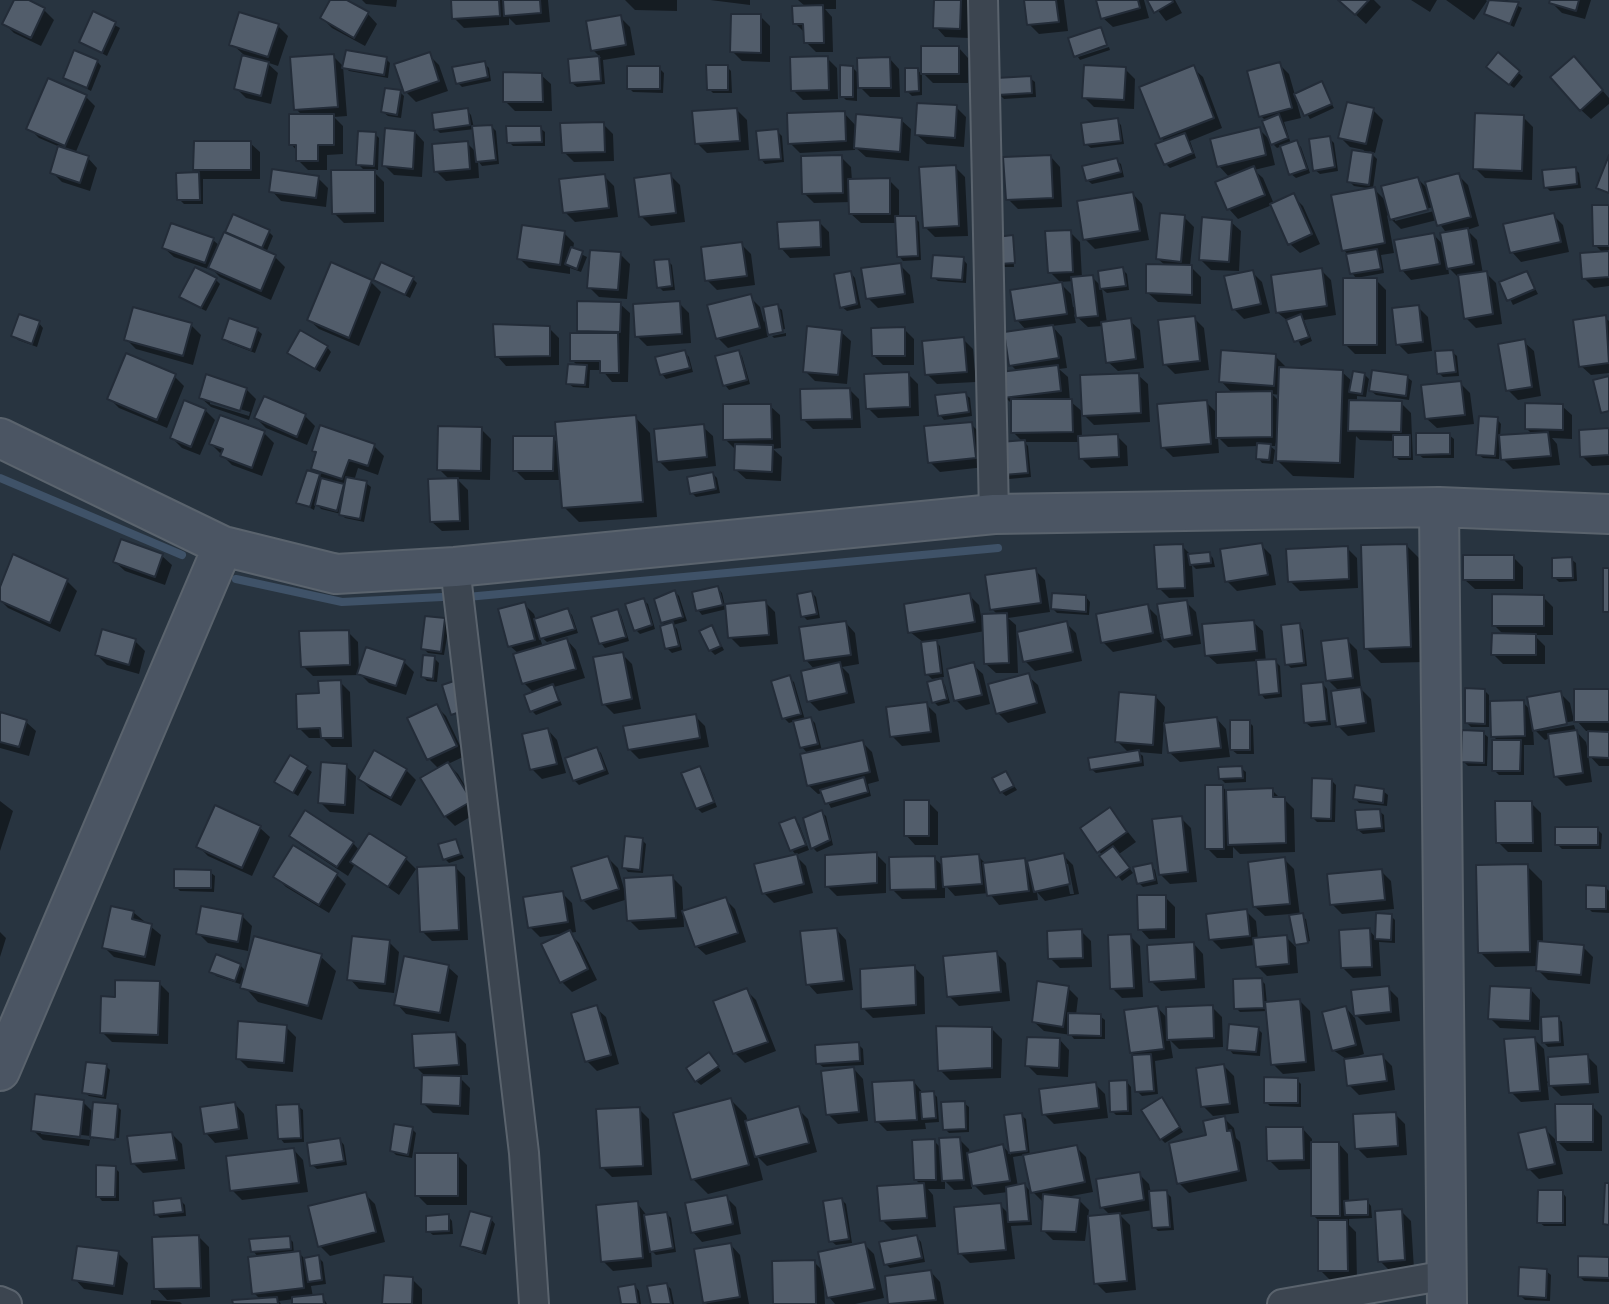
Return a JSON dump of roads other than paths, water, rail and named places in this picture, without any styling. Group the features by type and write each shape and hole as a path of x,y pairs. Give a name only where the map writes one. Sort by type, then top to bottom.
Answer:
{"main road":[{"path":"0,438 223,546 336,574 455,567 994,514 1439,507 1609,514"},
{"path":"1439,507 1447,1290"},
{"path":"0,1071 223,546"}],"street":[{"path":"983,0 994,514"},
{"path":"455,567 524,1153 534,1304"},
{"path":"1282,1304 1447,1290"},
{"path":"0,1301 7,1304"}],"waterway":[{"path":"0,478 182,555"},
{"path":"467,597 998,548"},
{"path":"236,579 342,602 442,597"}]}
